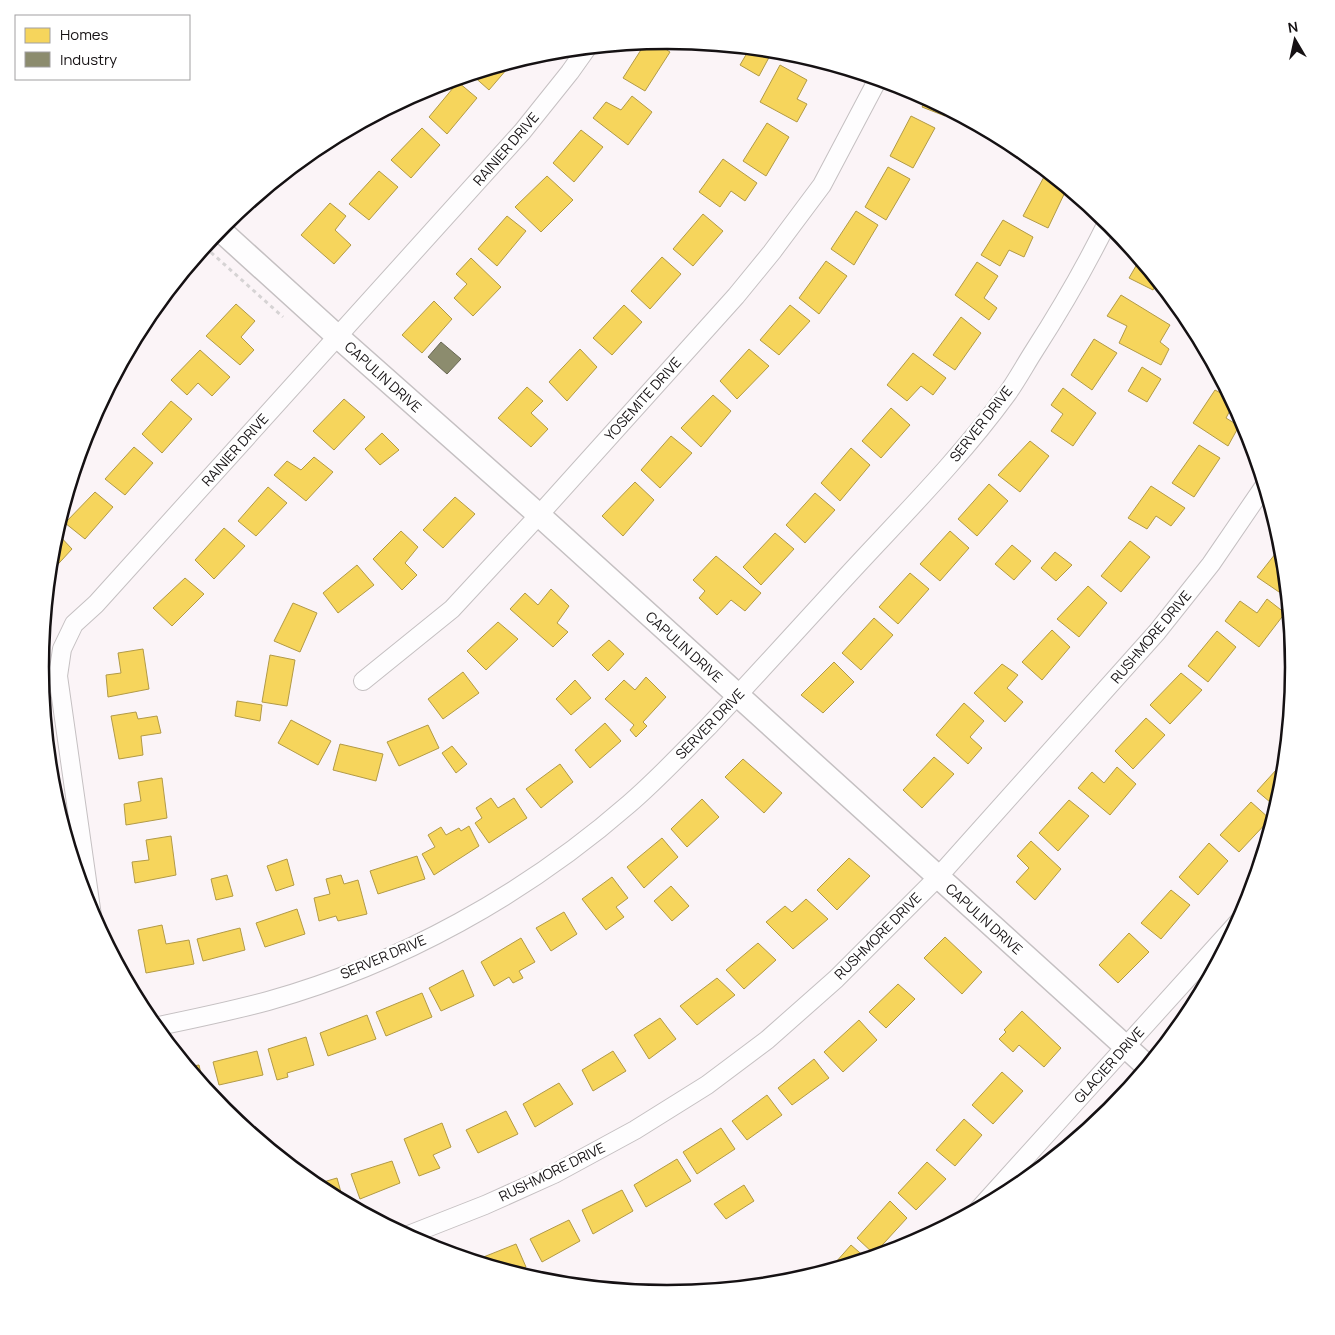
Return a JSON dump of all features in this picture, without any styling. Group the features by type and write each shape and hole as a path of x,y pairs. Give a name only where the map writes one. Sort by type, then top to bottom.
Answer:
{"street":[{"name":"RAINIER DRIVE","path":"87,879 58,676 62,649 74,624 96,604 522,132 582,55"},
{"name":"YOSEMITE DRIVE","path":"363,681 452,609 539,515 772,252 822,185 875,85"},
{"name":"SERVER DRIVE","path":"163,1025 270,1000 326,982 438,934 540,872 591,836 631,803 738,696 965,447 1007,394 1056,317 1104,229"},
{"name":"CAPULIN DRIVE","path":"226,234 337,336 539,515 1143,1063"},
{"name":"RUSHMORE DRIVE","path":"416,1232 554,1174 635,1130 707,1085 767,1040 836,979 938,877 1158,632 1211,564 1260,492"},
{"name":"GLACIER DRIVE","path":"994,1193 1223,939"}],"path":[{"path":"210,251 285,319"}],"building: Homes":[{"path":"665,49 670,52 645,91 623,78 641,50"},
{"path":"747,54 769,58 759,76 740,65"},
{"path":"780,65 807,80 797,99 807,104 797,122 760,102"},
{"path":"506,70 489,90 477,79"},
{"path":"461,85 477,98 447,134 429,117 453,88"},
{"path":"632,96 652,112 628,145 593,118 606,102 621,110"},
{"path":"923,105 945,115 945,116 922,107"},
{"path":"911,116 935,128 913,168 890,156"},
{"path":"767,123 789,137 766,176 743,161"},
{"path":"422,128 440,145 411,178 391,160"},
{"path":"581,130 603,147 574,182 553,163"},
{"path":"723,159 757,183 745,201 731,191 720,207 699,192"},
{"path":"888,167 910,179 886,220 865,207"},
{"path":"379,171 398,187 369,220 349,204"},
{"path":"547,176 573,200 541,232 515,207"},
{"path":"1044,177 1064,193 1048,228 1023,216"},
{"path":"330,203 346,216 335,230 351,245 334,264 301,235"},
{"path":"856,211 878,225 854,265 831,249"},
{"path":"703,214 723,231 693,266 673,249"},
{"path":"507,216 526,231 497,266 478,249"},
{"path":"1003,220 1033,237 1024,257 1009,250 1000,266 981,255"},
{"path":"662,257 681,274 650,309 631,291"},
{"path":"471,258 501,287 473,316 454,298 467,284 456,274"},
{"path":"826,261 847,276 819,314 799,298"},
{"path":"977,262 998,276 984,298 997,308 989,320 955,295"},
{"path":"1137,265 1155,287 1153,290 1129,278"},
{"path":"1121,295 1170,325 1160,342 1169,349 1161,365 1119,343 1127,326 1107,316"},
{"path":"434,301 452,319 422,353 402,335"},
{"path":"236,304 255,321 241,337 254,350 240,365 206,336"},
{"path":"624,305 642,322 612,355 593,338"},
{"path":"790,305 810,321 779,355 760,340"},
{"path":"961,317 981,333 955,370 933,355"},
{"path":"1094,339 1117,353 1092,390 1071,375"},
{"path":"580,349 597,367 567,401 549,382"},
{"path":"749,349 769,366 737,399 720,381"},
{"path":"200,350 230,377 212,396 198,383 187,395 171,380"},
{"path":"913,353 946,378 933,395 921,386 907,401 887,385"},
{"path":"1142,367 1161,379 1147,402 1128,391"},
{"path":"527,387 543,401 531,413 548,429 531,447 498,418"},
{"path":"1063,388 1096,413 1073,446 1051,431 1063,414 1051,405"},
{"path":"1215,390 1222,394 1230,411 1226,418 1236,424 1238,428 1228,446 1193,423"},
{"path":"713,395 731,411 701,447 681,428"},
{"path":"344,399 365,417 334,450 313,431"},
{"path":"171,401 192,419 162,453 142,434"},
{"path":"891,408 910,425 881,458 862,441"},
{"path":"382,433 399,450 380,465 365,449"},
{"path":"671,436 692,453 660,488 641,470"},
{"path":"1030,441 1049,456 1020,492 998,475"},
{"path":"1199,445 1220,458 1194,497 1172,483"},
{"path":"134,447 153,463 125,495 105,479"},
{"path":"851,448 870,465 840,501 821,483"},
{"path":"314,457 333,472 306,501 274,475 287,461 301,470"},
{"path":"635,482 654,500 623,536 602,516"},
{"path":"989,484 1008,501 977,536 958,519"},
{"path":"1151,486 1185,508 1171,526 1156,516 1147,529 1128,518"},
{"path":"268,487 287,503 256,536 238,521"},
{"path":"95,492 113,507 85,539 66,524"},
{"path":"815,493 835,510 805,543 786,525"},
{"path":"455,497 475,514 443,548 423,530"},
{"path":"224,528 245,546 214,579 195,560"},
{"path":"401,531 418,547 405,563 417,575 402,590 373,559"},
{"path":"950,531 969,548 940,581 920,564"},
{"path":"775,533 794,549 761,585 743,567"},
{"path":"63,539 72,549 58,564"},
{"path":"1130,541 1150,557 1121,592 1101,576"},
{"path":"1012,545 1031,561 1014,580 995,564"},
{"path":"1055,552 1072,565 1056,581 1041,568"},
{"path":"1275,554 1281,589 1279,592 1257,577"},
{"path":"716,556 761,593 745,611 731,600 717,615 699,598 705,591 693,580"},
{"path":"357,565 374,585 338,613 323,593"},
{"path":"910,573 929,589 898,624 879,607"},
{"path":"185,578 204,594 172,626 153,608"},
{"path":"1088,586 1107,603 1079,637 1057,619"},
{"path":"551,589 569,606 557,623 568,632 553,647 510,609 525,593 538,605"},
{"path":"1267,599 1283,612 1284,615 1259,647 1225,621 1240,601 1257,613"},
{"path":"293,603 317,613 300,652 274,641"},
{"path":"874,618 893,635 861,670 842,653"},
{"path":"498,622 518,639 486,670 467,651"},
{"path":"1052,630 1070,647 1042,680 1022,662"},
{"path":"1217,631 1236,647 1208,682 1188,666"},
{"path":"609,640 624,654 608,671 592,655"},
{"path":"143,649 149,689 108,697 106,675 121,673 118,653"},
{"path":"270,655 295,660 287,706 262,702"},
{"path":"834,662 854,682 823,713 801,695"},
{"path":"1002,664 1018,675 1007,688 1023,702 1005,722 974,693"},
{"path":"463,672 479,693 443,719 428,699"},
{"path":"1181,673 1202,690 1170,724 1150,705"},
{"path":"646,677 666,697 643,722 647,726 636,737 630,730 634,725 605,699 624,680 635,690"},
{"path":"575,680 591,698 571,715 556,699"},
{"path":"237,701 262,705 260,721 235,716"},
{"path":"964,703 984,721 970,737 982,748 968,764 936,735"},
{"path":"136,712 138,719 157,716 161,733 141,736 143,755 119,759 111,716"},
{"path":"1146,718 1165,735 1133,769 1115,751"},
{"path":"291,720 331,741 318,765 278,743"},
{"path":"605,723 621,741 590,768 575,750"},
{"path":"428,725 439,748 399,766 387,742"},
{"path":"340,744 383,754 376,781 333,770"},
{"path":"452,746 467,764 456,773 442,753"},
{"path":"934,757 954,774 922,808 903,790"},
{"path":"743,759 782,793 764,813 725,777"},
{"path":"560,764 573,782 541,808 526,789"},
{"path":"1117,767 1136,784 1110,815 1078,788 1092,772 1104,783"},
{"path":"1277,768 1271,803 1257,791"},
{"path":"162,778 167,818 126,825 124,804 141,801 138,782"},
{"path":"491,798 498,808 514,798 527,818 489,843 475,823 482,818 476,808"},
{"path":"702,799 719,817 687,847 671,829"},
{"path":"1069,800 1089,816 1058,851 1039,833"},
{"path":"1251,802 1268,817 1266,823 1239,852 1220,835"},
{"path":"469,826 479,846 434,875 422,854 435,847 428,835 441,827 446,835 459,828 461,831"},
{"path":"171,836 176,875 135,883 132,862 149,860 146,840"},
{"path":"662,838 678,857 644,888 627,867"},
{"path":"1031,841 1061,869 1035,900 1016,882 1029,868 1017,856"},
{"path":"1209,843 1228,861 1198,895 1179,877"},
{"path":"417,856 425,879 378,894 370,871"},
{"path":"849,858 870,876 837,910 817,890"},
{"path":"287,859 294,885 276,891 267,866"},
{"path":"227,875 233,896 216,900 211,879"},
{"path":"341,875 344,884 358,880 367,914 338,921 336,916 319,921 314,898 330,894 326,879"},
{"path":"612,877 628,898 616,907 624,917 606,930 582,899"},
{"path":"671,886 689,906 672,921 654,901"},
{"path":"1171,890 1190,905 1161,939 1141,923"},
{"path":"806,899 828,919 793,949 766,922 785,906 792,912"},
{"path":"297,909 305,934 265,947 256,923"},
{"path":"564,912 577,934 551,951 536,928"},
{"path":"162,925 166,944 189,940 194,964 146,973 138,930"},
{"path":"240,928 245,950 203,961 197,939"},
{"path":"1129,933 1149,952 1118,983 1099,965"},
{"path":"945,937 982,972 962,994 924,958"},
{"path":"521,938 535,962 519,971 523,978 513,983 509,977 494,986 481,962"},
{"path":"758,943 776,960 744,989 726,970"},
{"path":"463,970 474,996 441,1011 429,988"},
{"path":"717,978 735,995 697,1025 680,1006"},
{"path":"898,984 915,999 886,1028 869,1012"},
{"path":"422,993 432,1017 386,1036 376,1012"},
{"path":"1022,1011 1061,1048 1044,1067 1019,1045 1013,1052 999,1039 1006,1032 1004,1030"},
{"path":"367,1015 376,1039 328,1056 320,1033"},
{"path":"660,1018 676,1039 649,1059 634,1035"},
{"path":"859,1020 877,1040 843,1072 824,1052"},
{"path":"306,1037 314,1065 287,1073 288,1077 277,1080 268,1049"},
{"path":"257,1051 263,1075 219,1085 213,1062"},
{"path":"613,1051 626,1071 593,1091 582,1070"},
{"path":"814,1059 829,1078 792,1105 778,1088"},
{"path":"199,1065 201,1074 195,1066"},
{"path":"1002,1072 1023,1091 993,1124 972,1105"},
{"path":"559,1083 573,1104 535,1127 523,1104"},
{"path":"767,1095 782,1115 747,1140 732,1121"},
{"path":"506,1111 518,1134 478,1153 466,1130"},
{"path":"964,1119 982,1135 955,1166 936,1150"},
{"path":"442,1123 451,1147 433,1155 440,1168 419,1176 404,1139"},
{"path":"721,1128 735,1149 697,1174 683,1152"},
{"path":"677,1159 691,1181 646,1207 634,1185"},
{"path":"392,1161 400,1183 360,1199 351,1174"},
{"path":"927,1162 946,1179 916,1210 898,1193"},
{"path":"337,1178 341,1193 324,1182"},
{"path":"744,1185 754,1201 726,1219 714,1204"},
{"path":"622,1190 633,1211 593,1234 582,1210"},
{"path":"890,1201 907,1218 879,1248 871,1251 857,1238"},
{"path":"569,1220 580,1241 542,1262 530,1239"},
{"path":"516,1244 526,1267 523,1268 483,1257"},
{"path":"851,1245 862,1254 835,1263"}],"building: Industry":[{"path":"441,342 461,359 447,374 428,357"}]}
